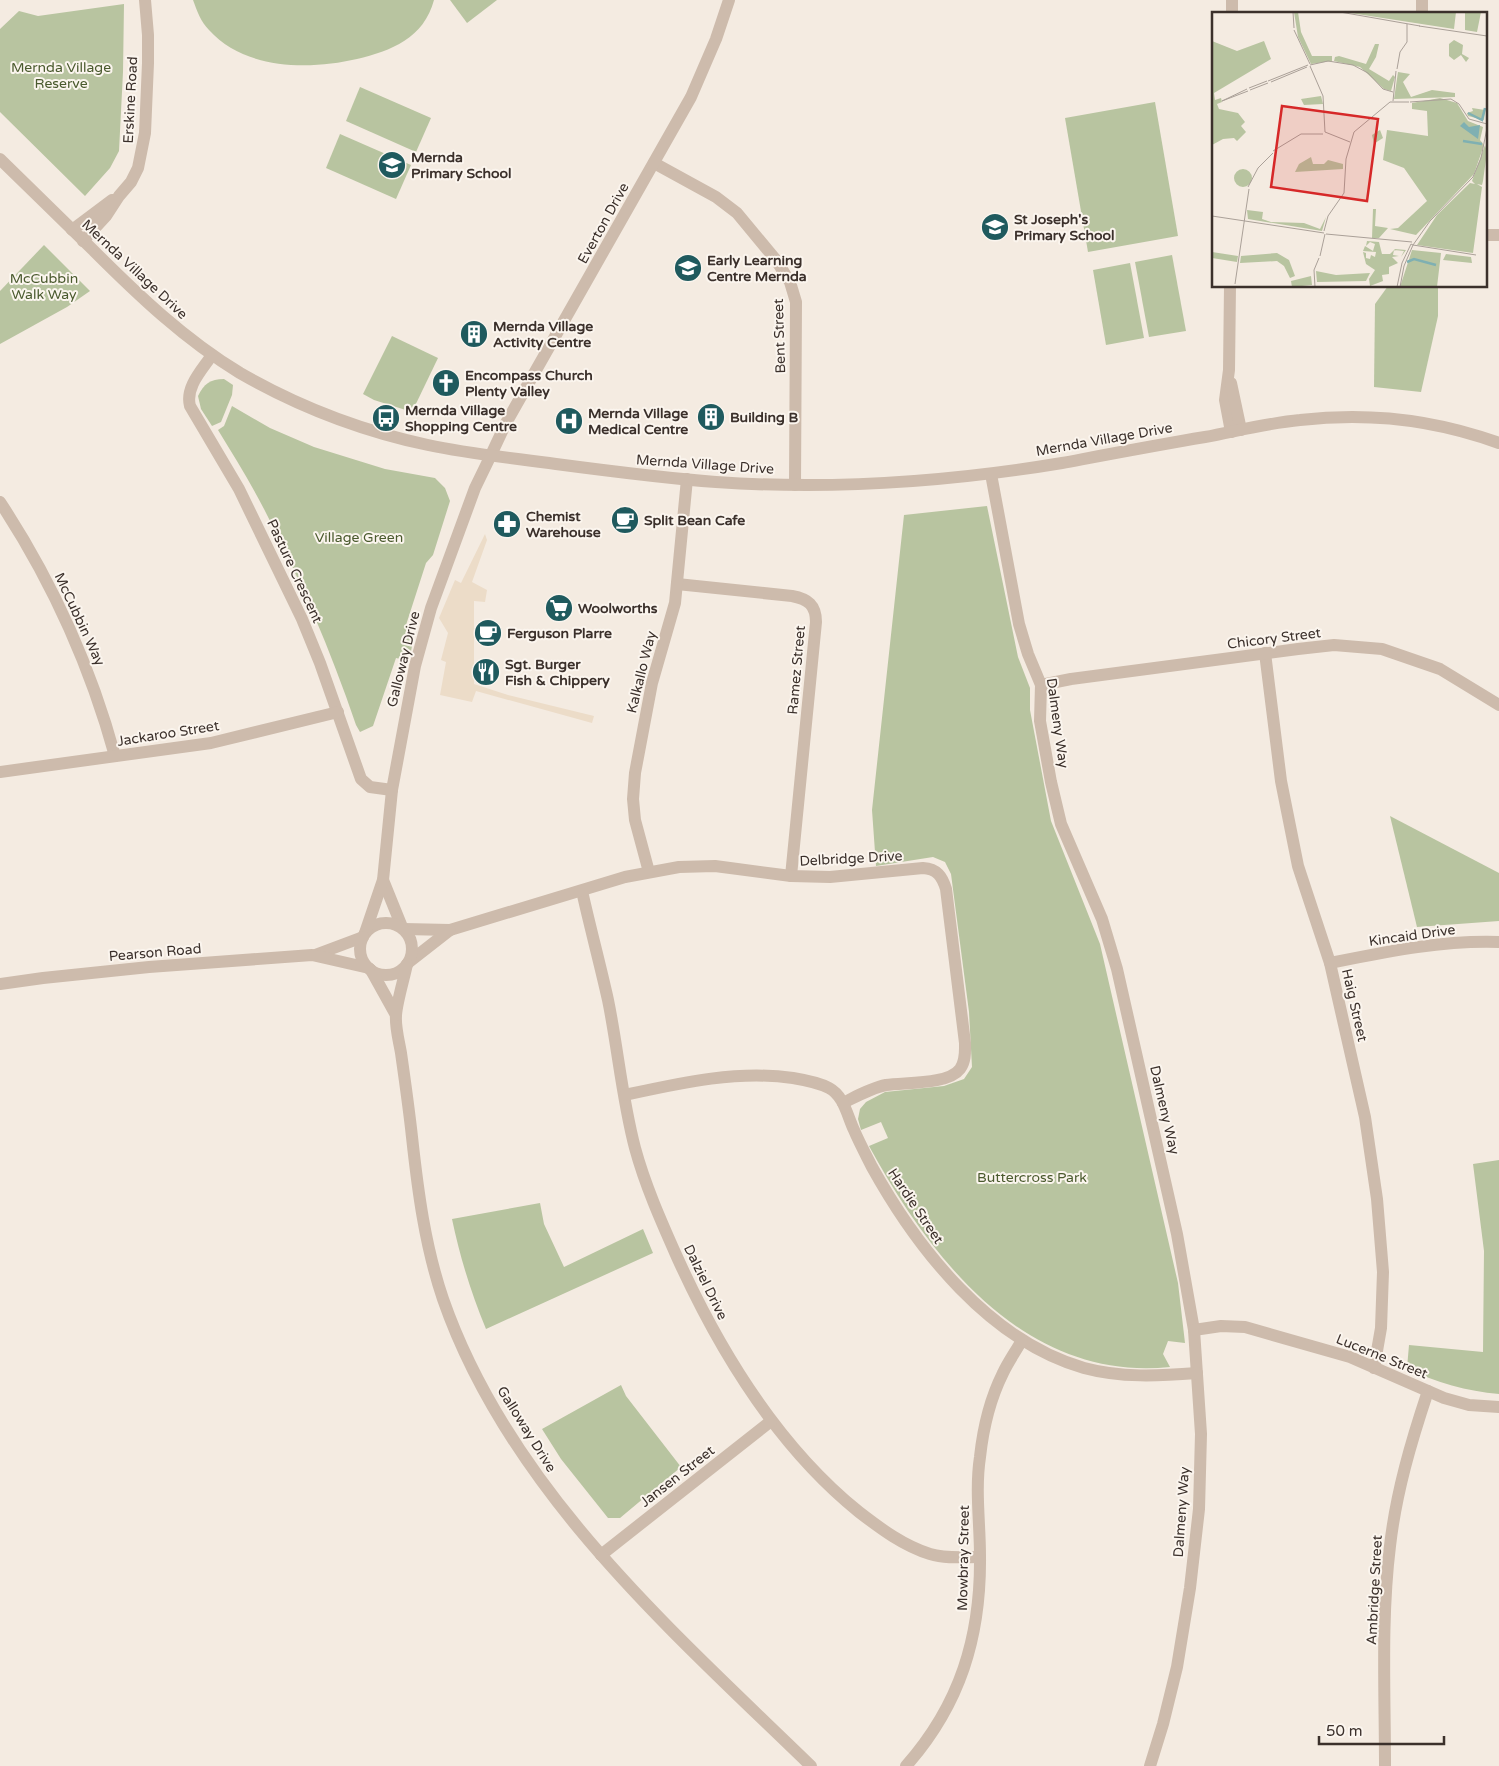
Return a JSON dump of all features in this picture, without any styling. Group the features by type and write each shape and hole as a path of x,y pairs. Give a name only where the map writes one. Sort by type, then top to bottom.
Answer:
{"street":[{"name":"Erskine Road","path":"72,230 118,196 131,182 138,168 144,139 148,63 145,0"},
{"name":"Everton Drive","path":"490,455 506,423 674,127 706,65 729,0"},
{"name":"Mernda Village Drive","path":"0,159 138,296 166,321 212,355 270,389 317,412 374,432 424,444 631,474 795,485 896,482 991,474 1299,420 1352,416 1388,418 1448,427 1499,443"},
{"name":"Bent Street","path":"654,163 716,197 737,213 776,260 790,282 796,302 795,485"},
{"name":"Erskine Road","path":"83,241 106,216 118,196"},
{"path":"1486,235 1499,235"},
{"path":"1230,288 1229,370 1226,400 1236,431"},
{"name":"Pasture Crescent","path":"212,355 196,378 189,393 190,406 238,489 302,619 338,712 361,779 370,787 392,790"},
{"name":"Galloway Drive","path":"364,935 383,880 392,790 408,699 431,608 490,455"},
{"name":"Dalmeny Way","path":"991,474 1020,624 1028,654 1041,685 1040,721 1051,782 1061,824 1102,919 1117,970 1177,1234 1194,1330 1201,1434 1199,1509 1177,1667 1150,1766"},
{"name":"Kalkallo Way","path":"650,872 635,820 633,799 635,773 652,683 672,616 687,479"},
{"name":"McCubbin Way","path":"0,502 25,542 71,630 104,713 115,756"},
{"name":"Ramez Street","path":"677,584 792,596 807,600 814,608 816,622 791,876"},
{"name":"Chicory Street","path":"1041,685 1070,679 1334,646 1382,649 1440,668 1499,705"},
{"name":"Haig Street","path":"1265,654 1281,781 1296,856 1330,963 1365,1118 1377,1199 1383,1272 1381,1328 1374,1368"},
{"name":"Jackaroo Street","path":"0,772 211,743 338,712"},
{"name":"Delbridge Drive","path":"403,928 450,930 625,877 679,867 715,866 791,876 830,877 929,868 942,878 946,890 965,1043 963,1063 960,1069 949,1077 886,1086 843,1103"},
{"name":"Galloway Drive","path":"383,880 403,928"},
{"name":"Dalziel Drive","path":"582,891 608,1000 636,1148 650,1192 689,1284 738,1372 771,1421 797,1453 849,1504 893,1537 913,1548 945,1557 980,1558"},
{"path":"387,922 403,928 412,944 412,953 408,963 394,974 379,974 370,969 363,962 361,954 360,945 364,935 371,927 379,923 387,922"},
{"name":"Delbridge Drive","path":"408,963 450,930"},
{"name":"Pearson Road","path":"0,984 149,966 312,955 364,935"},
{"name":"Kincaid Drive","path":"1330,963 1446,944 1499,942"},
{"name":"Pearson Road","path":"312,955 370,969"},
{"name":"Galloway Drive","path":"408,963 396,1015 422,1222 430,1257 451,1320 492,1405 516,1445 601,1555 688,1646 811,1766"},
{"name":"Galloway Drive","path":"370,969 396,1015"},
{"name":"Hardie Street","path":"625,1095 700,1080 751,1075 806,1080 819,1084 836,1093 843,1103 864,1152 882,1185 920,1242 969,1297 994,1320 1043,1352 1085,1368 1111,1374 1157,1376 1197,1373"},
{"name":"Lucerne Street","path":"1194,1330 1221,1326 1245,1327 1350,1357 1444,1398 1469,1405 1499,1407"},
{"name":"Mowbray Street","path":"906,1766 925,1745 946,1710 962,1676 972,1644 980,1595 978,1477 983,1436 995,1391 1022,1340"},
{"name":"Ambridge Street","path":"1385,1766 1386,1592 1390,1545 1399,1490 1411,1441 1428,1391"},
{"name":"Jansen Street","path":"601,1555 771,1421"}],"green space":[{"path":"193,0 434,0 423,24 404,41 394,47 370,56 338,63 299,65 278,64 259,60 241,53 224,43 209,30"},
{"path":"450,0 497,0 467,23"},
{"name":"Mernda Village Reserve","path":"124,4 119,151 110,168 85,196 0,112 0,29 19,11 38,16"},
{"path":"360,87 431,118 416,152 346,121"},
{"path":"1155,102 1178,236 1088,252 1065,118"},
{"path":"340,134 411,165 396,199 326,168"},
{"name":"McCubbin Walk Way","path":"44,245 90,291 67,307 0,344 0,291"},
{"path":"1172,255 1186,331 1149,337 1135,262"},
{"path":"1130,263 1144,338 1106,345 1093,270"},
{"path":"1387,288 1438,288 1438,316 1421,392 1374,387 1375,304"},
{"path":"392,336 438,358 412,412 374,400 363,394"},
{"path":"224,379 233,385 232,395 221,422 212,426 201,409 198,396 208,383"},
{"name":"Village Green","path":"232,406 270,428 314,447 385,469 435,478 445,488 450,501 433,555 426,563 406,625 414,636 409,661 396,658 373,726 360,732 314,615 290,562 259,499 218,430 224,426"},
{"name":"Buttercross Park","path":"987,506 1018,657 1030,688 1030,710 1051,821 1100,944 1178,1283 1185,1343 1168,1341 1163,1354 1170,1367 1118,1366 1071,1355 1028,1334 989,1305 954,1270 922,1231 894,1189 869,1146 888,1138 881,1122 861,1130 858,1119 860,1109 866,1102 885,1092 944,1086 964,1079 972,1067 969,1012 951,874 945,862 933,857 876,866 872,810 904,515"},
{"path":"1390,816 1499,873 1499,921 1417,927"},
{"path":"1499,1160 1499,1394 1475,1391 1452,1385 1429,1378 1407,1368 1409,1345 1483,1352 1484,1251 1473,1164"},
{"path":"540,1203 544,1224 564,1267 643,1229 653,1253 486,1329 466,1275 452,1219"},
{"path":"621,1385 626,1396 681,1467 620,1518 608,1518 561,1459 542,1429"}],"shaded area":[{"path":"485,534 487,540 472,582 487,590 485,602 474,601 474,684 508,695 594,716 592,723 476,691 472,702 440,695 446,662 441,660 448,633 439,618 455,580 461,583"}],"place":[{"name":"Mernda Primary School","path":"392,165"},
{"name":"St Joseph's Primary School","path":"995,227"},
{"name":"Early Learning Centre Mernda","path":"688,268"},
{"name":"Mernda Village Activity Centre","path":"474,334"},
{"name":"Encompass Church Plenty Valley","path":"446,383"},
{"name":"Building B","path":"711,417"},
{"name":"Mernda Village Shopping Centre","path":"386,418"},
{"name":"Mernda Village Medical Centre","path":"569,421"},
{"name":"Split Bean Cafe","path":"625,520"},
{"name":"Chemist Warehouse","path":"507,524"},
{"name":"Woolworths","path":"559,608"},
{"name":"Ferguson Plarre","path":"488,633"},
{"name":"Sgt. Burger Fish & Chippery","path":"486,672"}]}
